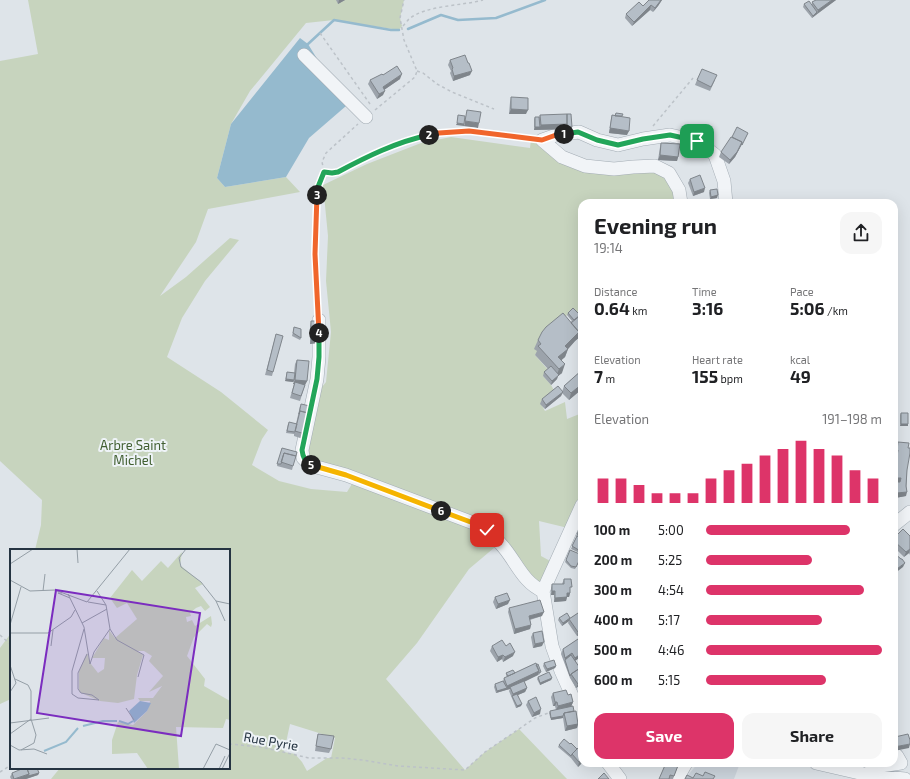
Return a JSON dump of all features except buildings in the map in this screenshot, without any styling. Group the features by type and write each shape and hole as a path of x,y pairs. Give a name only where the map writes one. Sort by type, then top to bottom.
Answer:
{"street":[{"path":"304,55 366,117"},
{"path":"680,199 679,190 669,173 655,166 614,169 585,166 562,157 542,140 556,135 578,132 597,140 618,145 670,135 697,141 715,155 724,181 726,199"},
{"path":"319,320 319,357 317,379 302,450 303,458 313,466 346,475 476,524 487,530 499,542 526,579 536,589 543,591"},
{"path":"898,522 910,512"},
{"path":"578,514 543,591 552,646 561,671 578,708"},
{"path":"611,767 620,779"},
{"path":"677,779 684,767"},
{"path":"841,767 869,775 905,779"},
{"path":"869,775 874,767"}],"path":[{"path":"404,0 400,18 404,40 417,71 452,92 494,109"},
{"path":"402,26 416,14 432,9 483,0"},
{"path":"320,33 370,104"},
{"path":"319,320 315,254 318,187 324,172 322,162 326,153 415,76 417,71"},
{"path":"643,139 693,78"},
{"path":"324,172 338,172 388,148 416,138 439,133 469,131 542,140"},
{"path":"0,635 10,644"},
{"name":"Rue Pyrie","path":"230,744 261,747 309,758 341,758 398,766 465,770 485,752 535,718 552,712"},
{"path":"0,772 10,766"}],"shaded area":[{"path":"695,767 738,767 734,779 685,779"}],"green space":[{"name":"Arbre Saint Michel","path":"28,0 404,0 400,18 402,26 399,30 334,20 306,23 250,91 231,124 217,178 225,187 286,177 300,192 208,209 196,242 160,296 186,277 230,238 239,240 205,281 182,318 167,357 221,392 268,430 262,439 252,465 279,481 311,489 347,492 355,479 307,462 314,397 326,382 331,332 326,281 328,236 323,185 367,164 421,143 451,137 530,148 531,139 542,140 562,157 669,173 679,199 578,199 578,314 573,310 559,322 535,355 549,371 543,376 555,392 541,404 545,411 565,402 567,419 578,415 578,504 568,528 539,521 541,556 552,562 544,584 536,585 501,542 469,569 417,643 386,679 465,770 485,752 519,729 567,779 51,779 59,769 230,769 230,549 35,549 41,525 42,500 0,461 0,61 38,54","holes":["290,724 335,738 331,758 327,758 307,771 295,754 284,752"]},
{"path":"10,634 10,699 0,704 0,648"}],"water":[{"path":"300,38 308,44 346,106 309,138 286,177 225,187 217,178 231,124"}],"waterway":[{"path":"408,29 441,15 458,20 496,18 545,0"},
{"path":"308,44 334,20 391,30 399,30"}],"route":[{"path":"487,530 476,524 346,475 313,466 303,458 302,450 317,379 319,357 319,320 315,254 318,187 324,172 338,172 388,148 416,138 439,133 469,131 542,140 556,135 578,132 597,140 618,145 670,135 697,141"}]}
